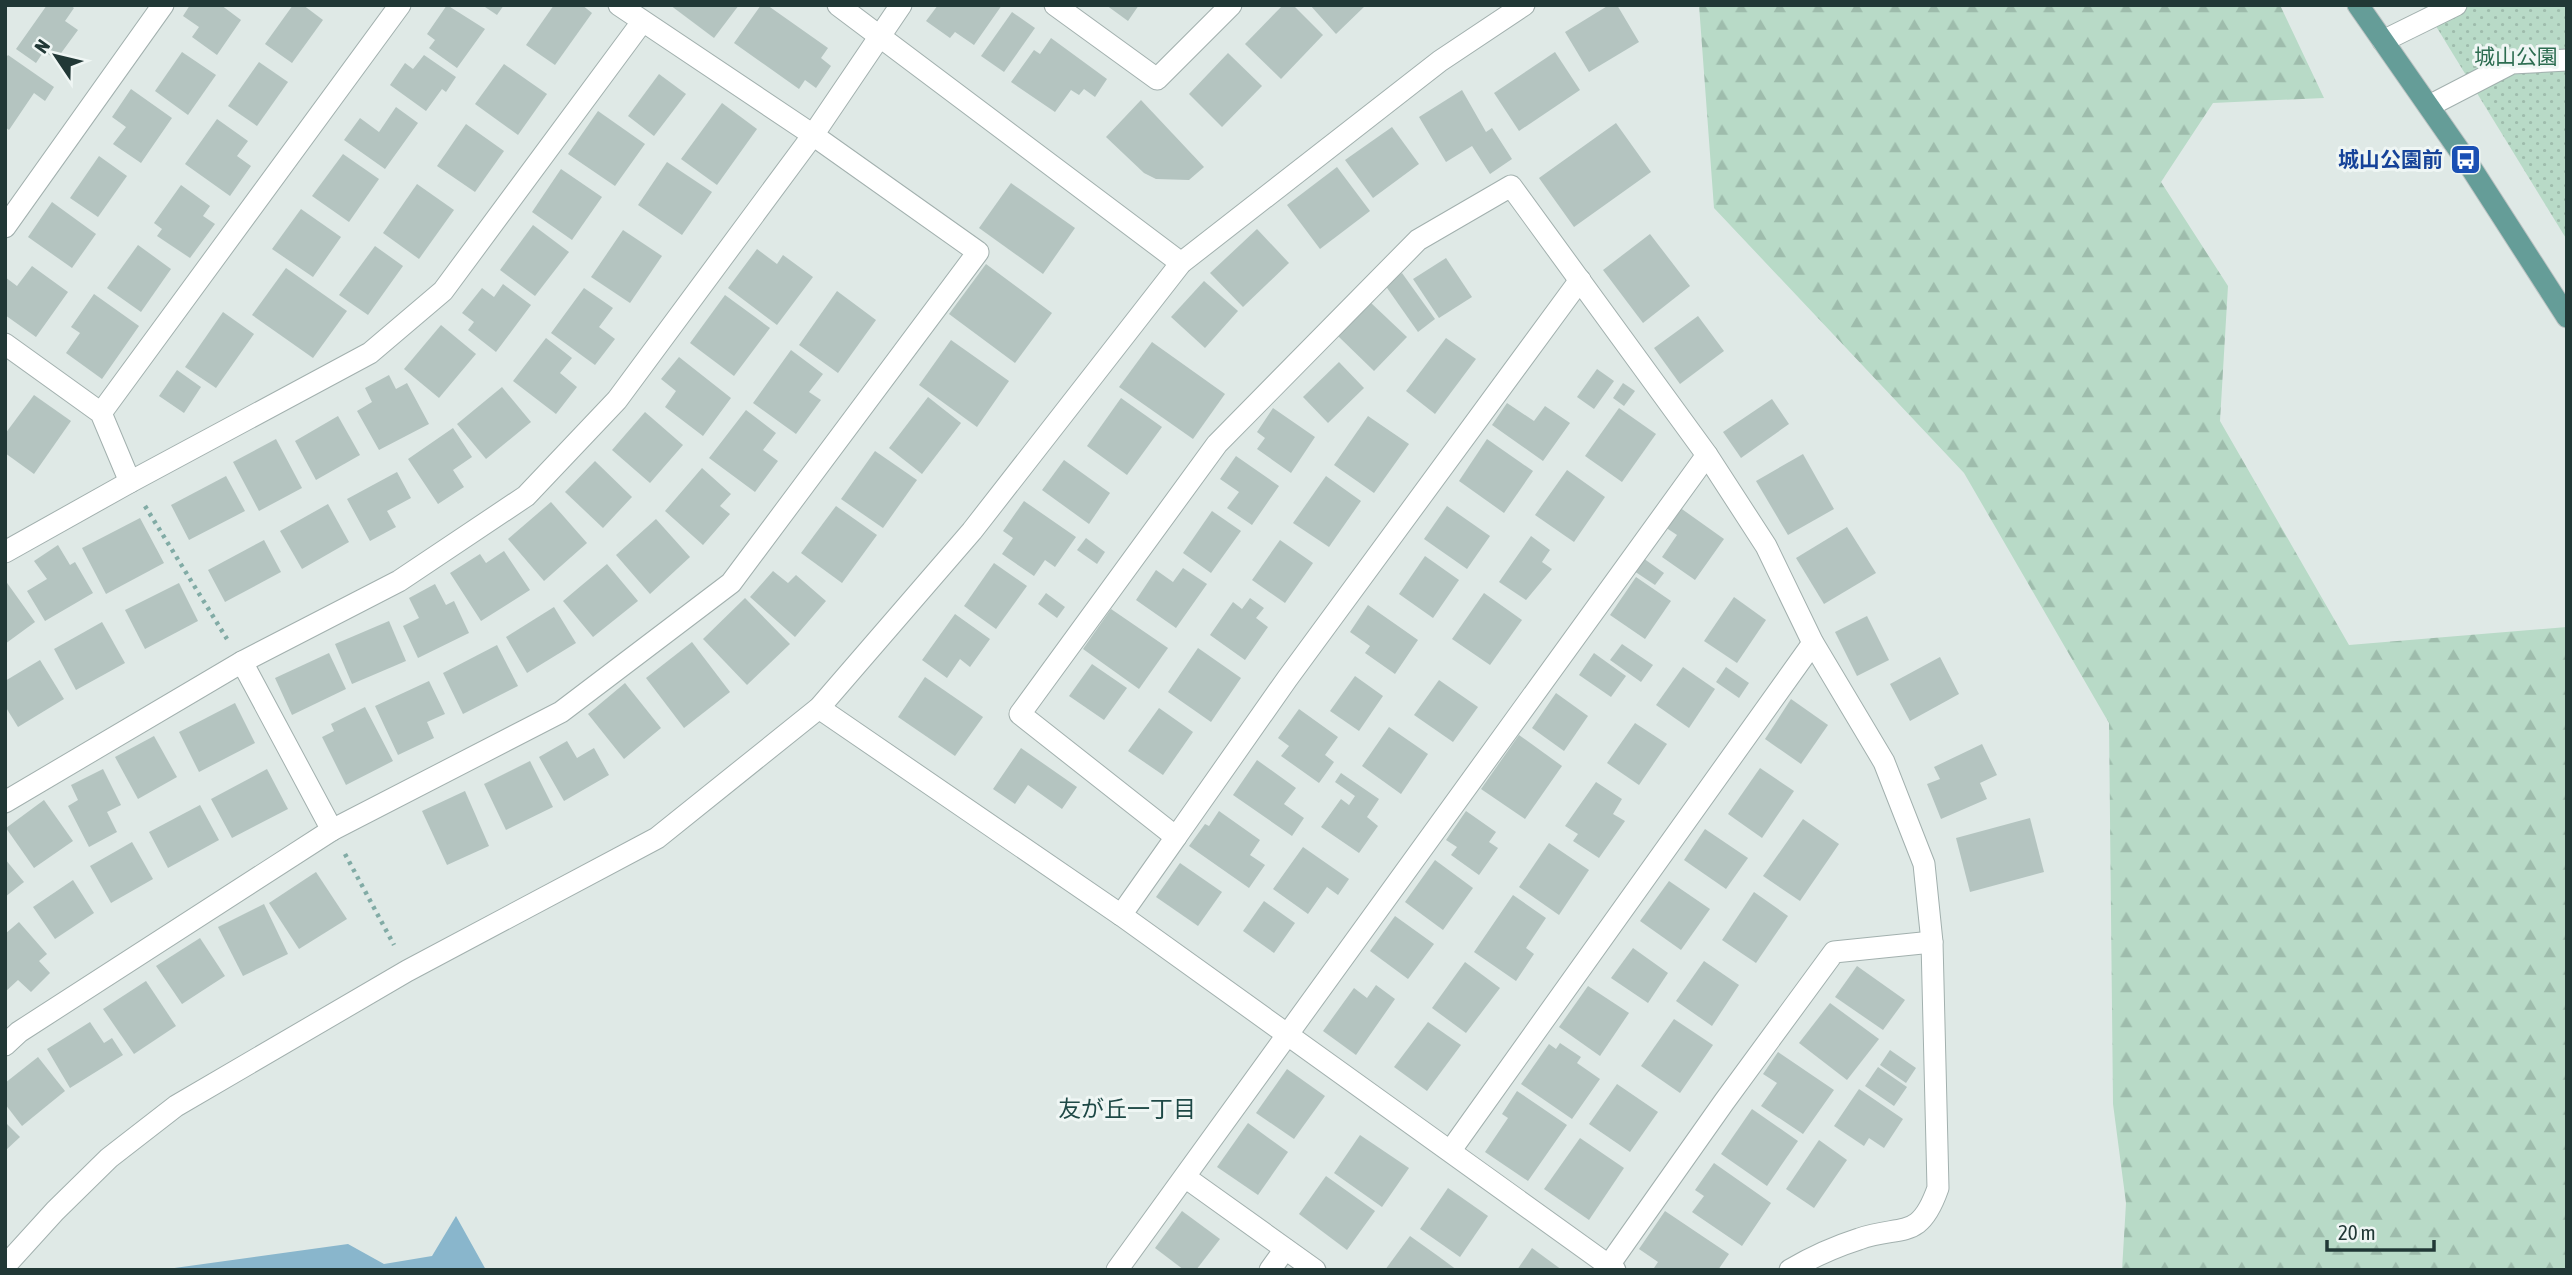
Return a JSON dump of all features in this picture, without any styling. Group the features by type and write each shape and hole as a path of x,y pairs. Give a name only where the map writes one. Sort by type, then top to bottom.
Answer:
{"main road":[{"path":"2358,5 2567,317"}],"street":[{"path":"5,227 163,5"},
{"path":"101,413 400,5"},
{"path":"5,1045 19,1032 332,830 561,712 731,583 978,252 813,135 619,5"},
{"path":"838,5 1181,264"},
{"path":"5,802 242,662 399,581 526,496 617,400 813,135 901,5"},
{"path":"1055,5 1157,79 1231,5"},
{"path":"5,1266 55,1211 109,1158 176,1106 407,971 657,838 818,708 972,531 1181,264 1440,61 1524,5"},
{"path":"2383,41 2456,5"},
{"path":"5,552 370,353 443,291 642,22"},
{"path":"2428,106 2512,63 2567,60"},
{"path":"1176,837 1020,714 1217,444 1418,240 1511,186 1707,455 1766,546 1813,643 1884,762 1924,864 1932,942 1938,1188 1930,1212 1919,1222 1901,1231 1863,1238 1817,1254 1790,1270"},
{"path":"1121,915 1287,679 1580,280"},
{"path":"5,344 101,413 130,482"},
{"path":"1117,1270 1707,455"},
{"path":"1451,1150 1813,643"},
{"path":"242,662 332,830"},
{"path":"818,708 1121,915 1612,1268 1724,1102 1834,952 1932,942"},
{"path":"1185,1177 1315,1270"},
{"path":"1270,1270 1285,1249"}],"path":[{"path":"130,482 242,662"},
{"path":"332,830 407,971"}],"green space":[{"path":"1699,5 2280,5 2324,98 2213,103 2161,182 2228,286 2220,421 2349,645 2567,627 2567,1270 2122,1270 2126,1203 2113,1104 2109,723 1964,473 1714,208"},
{"name":"城山公園","path":"2423,5 2567,5 2567,240"}],"water":[{"path":"456,1216 486,1270 160,1270 348,1244 384,1264 432,1256"}],"building":[{"path":"47,5 70,5 74,8 65,21 78,30 56,60 44,51 36,63 16,49"},
{"path":"190,5 221,5 241,20 217,55 192,37 199,27 183,16"},
{"path":"293,5 303,5 323,20 292,63 265,44"},
{"path":"447,5 485,29 457,68 429,48 435,40 427,34"},
{"path":"482,5 504,5 497,15"},
{"path":"554,5 582,5 592,13 555,65 526,45"},
{"path":"670,5 739,5 714,38"},
{"path":"761,5 767,5 828,48 821,58 831,66 816,88 805,80 799,89 734,43"},
{"path":"938,5 1002,5 974,45 955,32 950,38 926,21"},
{"path":"1106,5 1139,5 1128,21"},
{"path":"1283,5 1293,5 1323,35 1281,79 1245,44"},
{"path":"1310,5 1366,5 1336,34"},
{"path":"1609,5 1617,5 1639,42 1589,72 1565,32"},
{"path":"1012,12 1035,28 1004,72 981,56"},
{"path":"1051,38 1107,79 1095,97 1084,89 1079,95 1071,90 1055,112 1011,82 1034,50 1040,54"},
{"path":"182,52 216,75 188,115 155,91"},
{"path":"1555,52 1580,90 1519,131 1494,93"},
{"path":"1228,53 1262,86 1222,127 1189,94"},
{"path":"8,55 54,87 45,101 34,93 9,130 5,127 5,59"},
{"path":"424,55 456,77 446,92 442,89 426,111 390,85 405,63 413,69"},
{"path":"259,62 288,82 257,126 228,106"},
{"path":"504,64 547,94 518,135 475,104"},
{"path":"659,74 686,94 654,136 628,116"},
{"path":"131,89 172,118 141,163 113,144 126,127 112,117"},
{"path":"1462,90 1486,132 1492,128 1512,159 1490,174 1472,146 1446,162 1419,117"},
{"path":"1141,100 1204,167 1189,180 1156,179 1144,173 1106,137"},
{"path":"722,103 757,129 717,185 681,159"},
{"path":"396,107 418,123 385,169 344,140 360,118 379,132"},
{"path":"598,111 645,144 615,186 568,154"},
{"path":"217,119 248,141 237,156 251,166 230,196 185,164"},
{"path":"1616,123 1651,172 1574,227 1539,178"},
{"path":"466,124 504,151 475,192 437,166"},
{"path":"1392,127 1419,164 1373,198 1345,160"},
{"path":"343,154 379,179 349,222 312,196"},
{"path":"99,156 127,176 98,217 70,198"},
{"path":"667,162 712,192 682,235 638,205"},
{"path":"1337,167 1370,211 1320,249 1287,205"},
{"path":"561,169 602,197 572,240 532,212"},
{"path":"1011,183 1075,228 1043,274 979,228"},
{"path":"417,184 454,210 419,259 383,233"},
{"path":"181,185 210,206 203,216 215,224 190,258 157,236 162,229 154,223"},
{"path":"52,202 96,234 72,268 28,237"},
{"path":"301,209 341,237 313,277 272,249"},
{"path":"533,225 569,252 535,296 500,270"},
{"path":"1257,229 1289,263 1243,307 1210,273"},
{"path":"623,230 662,256 630,303 591,277"},
{"path":"1650,234 1690,286 1643,323 1603,270"},
{"path":"138,245 171,269 141,312 107,288"},
{"path":"375,246 403,266 368,315 339,295"},
{"path":"757,249 777,264 783,255 813,277 777,325 728,288"},
{"path":"1446,258 1472,297 1439,318 1413,279"},
{"path":"986,264 1052,313 1015,363 949,314"},
{"path":"32,266 68,292 36,337 5,315 5,277 17,286"},
{"path":"286,268 347,311 313,358 252,315"},
{"path":"1402,273 1435,319 1418,332 1385,285"},
{"path":"1204,281 1238,311 1205,348 1171,317"},
{"path":"503,284 531,305 496,352 468,330 474,322 462,313 482,288 494,297"},
{"path":"584,288 613,308 599,327 615,339 595,365 551,333"},
{"path":"837,291 876,320 838,373 799,345"},
{"path":"94,294 139,326 102,379 66,353 80,333 71,327"},
{"path":"725,295 770,328 734,376 690,343"},
{"path":"1370,302 1407,337 1374,371 1338,336"},
{"path":"223,312 254,334 216,388 185,367"},
{"path":"1698,316 1724,351 1680,384 1654,348"},
{"path":"441,325 476,354 439,398 404,369"},
{"path":"546,338 572,358 560,373 577,387 556,414 513,381"},
{"path":"1446,338 1476,359 1435,414 1406,391"},
{"path":"951,340 1009,381 977,427 919,385"},
{"path":"1152,342 1225,394 1193,439 1119,387"},
{"path":"791,350 823,374 809,392 821,400 796,434 753,403"},
{"path":"679,357 731,398 703,436 665,407 676,391 661,379"},
{"path":"1339,362 1364,388 1328,423 1303,397"},
{"path":"1597,369 1614,381 1594,409 1577,397"},
{"path":"177,370 201,387 184,413 159,396"},
{"path":"389,375 396,389 407,383 429,424 379,450 357,411 372,402 365,388"},
{"path":"1623,383 1635,391 1624,406 1613,398"},
{"path":"502,387 531,422 486,459 457,424"},
{"path":"34,395 71,421 34,474 5,453 5,434"},
{"path":"928,397 961,423 922,474 889,448"},
{"path":"1121,398 1162,427 1127,475 1087,446"},
{"path":"1772,399 1789,424 1741,458 1723,432"},
{"path":"1507,403 1534,421 1545,406 1570,423 1543,461 1492,425"},
{"path":"1273,408 1315,437 1291,473 1257,449 1265,438 1257,432"},
{"path":"1619,408 1656,434 1622,482 1585,456"},
{"path":"746,410 776,433 763,450 778,461 755,492 709,458"},
{"path":"645,412 683,445 650,483 612,450"},
{"path":"338,416 360,455 316,480 295,441"},
{"path":"1368,416 1409,444 1374,493 1334,465"},
{"path":"453,428 472,457 453,470 464,487 438,504 408,459"},
{"path":"276,439 302,488 259,511 233,462"},
{"path":"1487,439 1533,471 1504,513 1459,481"},
{"path":"875,451 917,480 883,528 841,499"},
{"path":"1803,454 1834,509 1788,535 1756,481"},
{"path":"1236,456 1279,486 1252,525 1227,508 1239,492 1220,479"},
{"path":"1064,460 1110,493 1089,524 1042,490"},
{"path":"595,461 632,497 603,528 565,492"},
{"path":"702,468 731,494 720,506 730,514 703,545 665,511"},
{"path":"1567,470 1605,497 1574,542 1535,515"},
{"path":"397,472 411,498 387,511 396,527 370,541 347,499"},
{"path":"226,476 245,511 189,540 171,505"},
{"path":"1326,476 1361,501 1329,547 1293,523"},
{"path":"1024,501 1076,537 1055,567 1045,560 1034,576 1002,554 1013,538 1003,531"},
{"path":"551,502 587,543 544,581 508,539"},
{"path":"328,504 349,542 302,569 280,531"},
{"path":"836,506 877,535 842,583 801,553"},
{"path":"1447,506 1490,536 1467,569 1424,539"},
{"path":"1679,507 1724,539 1695,580 1662,557 1677,535 1665,527"},
{"path":"1212,511 1241,531 1211,573 1183,553"},
{"path":"140,518 164,563 106,594 82,548"},
{"path":"656,519 690,557 650,594 616,555"},
{"path":"1847,527 1876,573 1824,604 1796,558"},
{"path":"1531,536 1550,550 1542,562 1552,569 1526,600 1499,582"},
{"path":"1086,538 1105,552 1097,564 1077,550"},
{"path":"264,540 281,572 225,602 208,570"},
{"path":"1280,540 1313,563 1285,603 1252,580"},
{"path":"58,545 70,565 75,562 93,593 45,621 27,591 47,579 34,561"},
{"path":"504,551 530,590 481,621 450,573 480,554 486,563"},
{"path":"1425,556 1459,580 1433,618 1399,594"},
{"path":"1643,558 1664,573 1655,585 1634,571"},
{"path":"994,563 1027,586 996,629 964,606"},
{"path":"607,564 638,601 593,637 563,601"},
{"path":"1183,568 1207,584 1176,628 1136,600 1156,570 1173,582"},
{"path":"773,571 788,583 796,575 826,601 795,637 750,597"},
{"path":"1636,577 1671,601 1645,639 1610,615"},
{"path":"5,580 35,622 5,644"},
{"path":"179,583 198,621 145,649 125,610"},
{"path":"435,584 446,605 454,601 469,633 418,658 403,626 419,618 409,598"},
{"path":"1046,593 1065,607 1057,618 1038,604"},
{"path":"1484,593 1522,620 1490,665 1452,639"},
{"path":"1734,597 1766,620 1737,663 1704,641"},
{"path":"745,598 790,644 747,685 703,639"},
{"path":"1250,598 1264,608 1256,618 1268,627 1245,660 1210,635 1233,602 1242,609"},
{"path":"1368,605 1418,640 1395,674 1365,653 1370,646 1350,632"},
{"path":"554,607 576,643 527,673 506,637"},
{"path":"1111,609 1168,648 1139,689 1083,649"},
{"path":"955,614 990,639 970,667 960,659 947,678 922,660"},
{"path":"1867,616 1889,660 1857,676 1835,632"},
{"path":"389,621 406,661 352,684 335,644"},
{"path":"102,622 125,663 76,690 54,649"},
{"path":"692,642 730,692 684,728 646,678"},
{"path":"1622,644 1653,665 1641,682 1610,660"},
{"path":"497,645 518,686 463,714 443,673"},
{"path":"1198,648 1241,678 1211,722 1168,692"},
{"path":"329,653 346,689 292,715 275,678"},
{"path":"1594,653 1626,676 1611,697 1579,675"},
{"path":"1940,657 1959,694 1910,721 1890,684"},
{"path":"40,660 64,699 18,727 5,706 5,681"},
{"path":"1092,664 1127,688 1104,720 1069,696"},
{"path":"1683,667 1715,689 1689,728 1656,705"},
{"path":"1726,667 1749,683 1739,698 1716,682"},
{"path":"1355,676 1383,696 1359,731 1330,711"},
{"path":"925,677 983,717 955,756 898,717"},
{"path":"1439,680 1478,707 1453,742 1414,715"},
{"path":"429,681 445,714 427,722 434,738 398,755 375,706"},
{"path":"625,683 661,728 624,759 588,714"},
{"path":"1556,693 1588,716 1564,751 1532,728"},
{"path":"1791,699 1828,725 1801,764 1765,739"},
{"path":"235,703 255,743 199,772 179,732"},
{"path":"365,707 393,761 346,785 322,737 334,731 331,724"},
{"path":"1159,708 1193,732 1163,775 1128,751"},
{"path":"1299,709 1338,737 1325,755 1334,762 1319,783 1281,756 1289,746 1278,738"},
{"path":"1635,723 1667,744 1639,785 1607,763"},
{"path":"1389,727 1428,754 1401,794 1362,766"},
{"path":"1519,735 1562,766 1525,819 1481,789"},
{"path":"154,736 177,777 138,799 115,757"},
{"path":"567,741 577,758 594,748 609,775 564,801 539,757"},
{"path":"1982,744 1997,775 1980,783 1987,799 1941,819 1927,784 1940,779 1934,767"},
{"path":"1021,748 1077,787 1062,809 1028,785 1015,804 993,789"},
{"path":"1257,760 1296,788 1284,804 1304,818 1292,836 1233,795"},
{"path":"530,761 553,807 506,830 484,784"},
{"path":"1760,768 1794,791 1762,838 1728,814"},
{"path":"103,769 121,805 107,812 117,832 89,847 68,806 78,800 71,785"},
{"path":"267,769 288,809 232,838 211,799"},
{"path":"1341,773 1379,799 1367,817 1378,826 1359,853 1321,827 1341,799 1349,805 1355,796 1335,782"},
{"path":"1596,782 1622,799 1613,814 1625,821 1599,858 1573,841 1578,834 1565,826"},
{"path":"465,791 489,846 447,865 422,811"},
{"path":"44,800 73,841 34,868 6,828"},
{"path":"200,805 219,840 168,868 149,832"},
{"path":"1219,811 1260,840 1250,855 1265,865 1249,888 1189,846 1205,824 1209,826"},
{"path":"1466,811 1496,832 1489,842 1498,848 1479,875 1451,855 1457,847 1446,840"},
{"path":"2030,818 2044,872 1970,892 1956,838"},
{"path":"1803,819 1839,844 1800,901 1763,876"},
{"path":"1705,829 1748,858 1726,889 1684,860"},
{"path":"132,842 153,879 111,903 90,866"},
{"path":"1549,843 1589,870 1559,915 1519,887"},
{"path":"1303,847 1349,879 1338,895 1327,887 1308,914 1273,889"},
{"path":"5,859 24,882 5,897"},
{"path":"1435,860 1473,888 1443,930 1405,902"},
{"path":"1180,863 1222,892 1198,926 1156,897"},
{"path":"316,872 347,919 299,949 269,903"},
{"path":"73,880 94,913 55,939 33,907"},
{"path":"1669,881 1710,909 1681,950 1640,921"},
{"path":"1754,892 1788,916 1756,963 1722,940"},
{"path":"1513,895 1546,918 1526,948 1534,954 1516,981 1474,952"},
{"path":"1264,901 1295,923 1274,953 1243,931"},
{"path":"264,904 288,954 243,976 218,927"},
{"path":"1395,916 1434,944 1408,979 1370,951"},
{"path":"19,922 47,954 39,961 50,973 31,992 18,980 5,992 5,934"},
{"path":"200,938 225,976 182,1004 156,966"},
{"path":"1633,948 1668,973 1648,1003 1611,978"},
{"path":"1704,961 1739,985 1712,1026 1676,1001"},
{"path":"1465,962 1500,988 1466,1033 1432,1008"},
{"path":"1857,966 1905,1000 1883,1030 1835,997"},
{"path":"146,981 176,1026 134,1054 103,1009"},
{"path":"1376,985 1395,999 1356,1055 1323,1031 1354,988 1367,998"},
{"path":"1588,986 1629,1013 1600,1056 1559,1027"},
{"path":"1830,1003 1879,1039 1847,1080 1799,1043"},
{"path":"1674,1019 1713,1045 1680,1093 1641,1066"},
{"path":"90,1022 104,1043 112,1038 123,1055 70,1088 47,1049"},
{"path":"1428,1022 1461,1045 1427,1091 1394,1067"},
{"path":"1560,1043 1581,1057 1577,1063 1600,1079 1572,1119 1521,1084 1549,1044 1556,1049"},
{"path":"1890,1050 1916,1068 1906,1083 1880,1065"},
{"path":"1778,1052 1834,1090 1803,1134 1761,1106 1777,1083 1763,1074"},
{"path":"38,1057 65,1091 22,1126 5,1104 5,1083"},
{"path":"1878,1067 1907,1087 1894,1106 1865,1086"},
{"path":"1287,1069 1325,1096 1294,1139 1256,1113"},
{"path":"1617,1084 1658,1112 1630,1152 1589,1124"},
{"path":"1859,1089 1903,1119 1884,1148 1869,1138 1864,1146 1834,1126"},
{"path":"1517,1091 1567,1125 1528,1181 1485,1152 1508,1118 1502,1114"},
{"path":"1752,1109 1798,1141 1767,1186 1721,1154"},
{"path":"5,1122 20,1137 5,1151"},
{"path":"1248,1123 1288,1152 1258,1195 1217,1167"},
{"path":"1360,1135 1409,1168 1382,1207 1334,1173"},
{"path":"1580,1138 1624,1168 1589,1220 1544,1189"},
{"path":"1819,1140 1847,1160 1814,1208 1786,1189"},
{"path":"1714,1163 1771,1203 1742,1246 1692,1212 1704,1196 1695,1190"},
{"path":"1326,1176 1375,1211 1347,1250 1299,1214"},
{"path":"1448,1188 1488,1216 1460,1257 1420,1229"},
{"path":"1182,1211 1220,1239 1196,1270 1184,1270 1155,1248"},
{"path":"1665,1211 1729,1254 1718,1270 1654,1268 1658,1262 1639,1249"},
{"path":"1410,1236 1438,1256 1457,1270 1385,1270"},
{"path":"1532,1248 1562,1270 1517,1270"}],"place":[{"name":"城山公園前","path":"2466,160"}],"district":[{"name":"友が丘一丁目","path":"1127,1109"}]}
